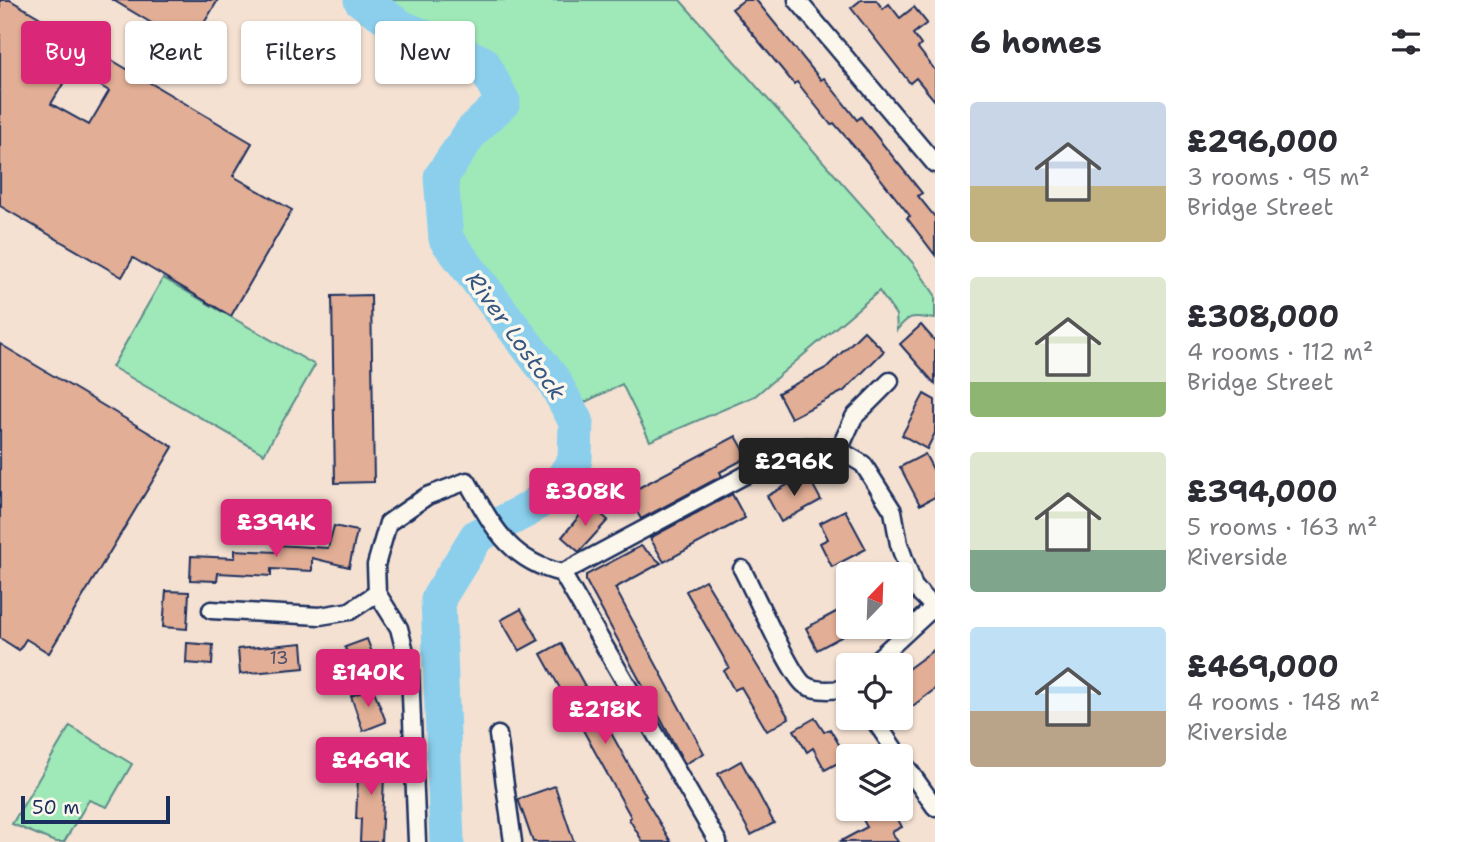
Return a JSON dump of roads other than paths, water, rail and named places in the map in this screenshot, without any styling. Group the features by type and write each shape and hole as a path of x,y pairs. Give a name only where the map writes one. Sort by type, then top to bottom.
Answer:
{"street":[{"path":"797,0 935,164"},
{"path":"839,450 854,417 890,381"},
{"path":"417,842 410,671 399,628 377,593 376,565 388,523 427,496 467,481 509,547 541,568 562,573 764,465 805,447 839,450 863,464 893,511 899,544 914,587 934,606 885,653"},
{"path":"743,569 792,669 806,685 836,691"},
{"path":"562,573 718,842"},
{"path":"211,610 320,616 350,611 377,593"},
{"path":"498,735 513,842"},
{"path":"913,776 935,807"}],"waterway":[{"name":"River Lostock","path":"361,0 401,27 483,63 503,102 472,131 441,177 446,239 554,381 576,422 575,460 556,488 529,509 477,536 438,599 447,842"}]}
